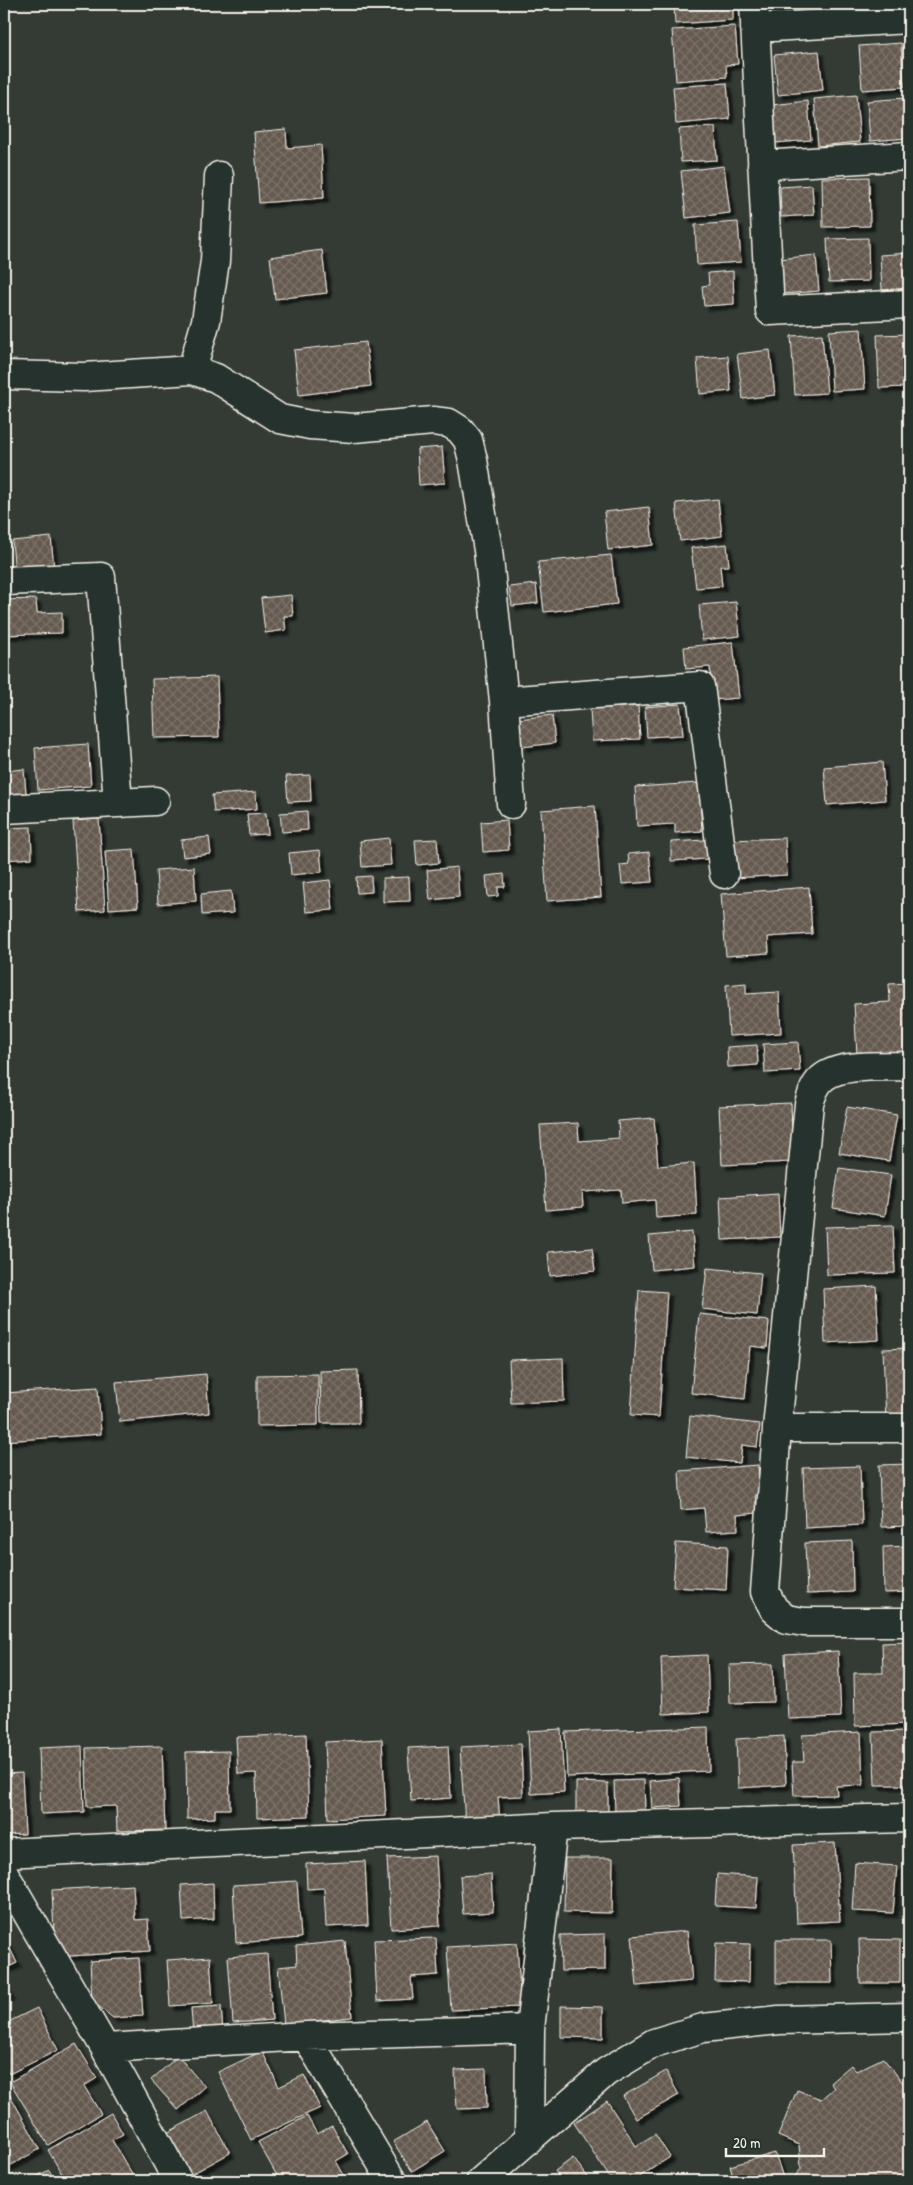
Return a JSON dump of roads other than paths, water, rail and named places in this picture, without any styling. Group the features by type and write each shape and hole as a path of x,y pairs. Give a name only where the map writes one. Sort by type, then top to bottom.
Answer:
{"street":[{"path":"909,19 754,16 770,311 909,304"},
{"path":"762,165 909,156"},
{"path":"192,370 206,321 215,261 219,176"},
{"path":"4,375 84,377 192,370 216,378 280,419 310,425 354,428 433,421 449,423 460,430 468,440 475,468 488,550 504,701 512,804"},
{"path":"4,582 101,577 118,803"},
{"path":"504,701 700,686 724,874"},
{"path":"4,809 156,801"},
{"path":"909,1066 845,1069 825,1076 814,1088 809,1104 777,1428 765,1592 774,1609 786,1619 804,1622 909,1622"},
{"path":"777,1428 909,1428"},
{"path":"4,1852 553,1827 909,1818"},
{"path":"529,2140 530,2029 553,1827"},
{"path":"4,1873 105,2048 178,2181"},
{"path":"481,2181 606,2072 654,2043 703,2028 779,2020 909,2017"},
{"path":"105,2048 306,2036 530,2029"},
{"path":"306,2036 392,2181"}]}
